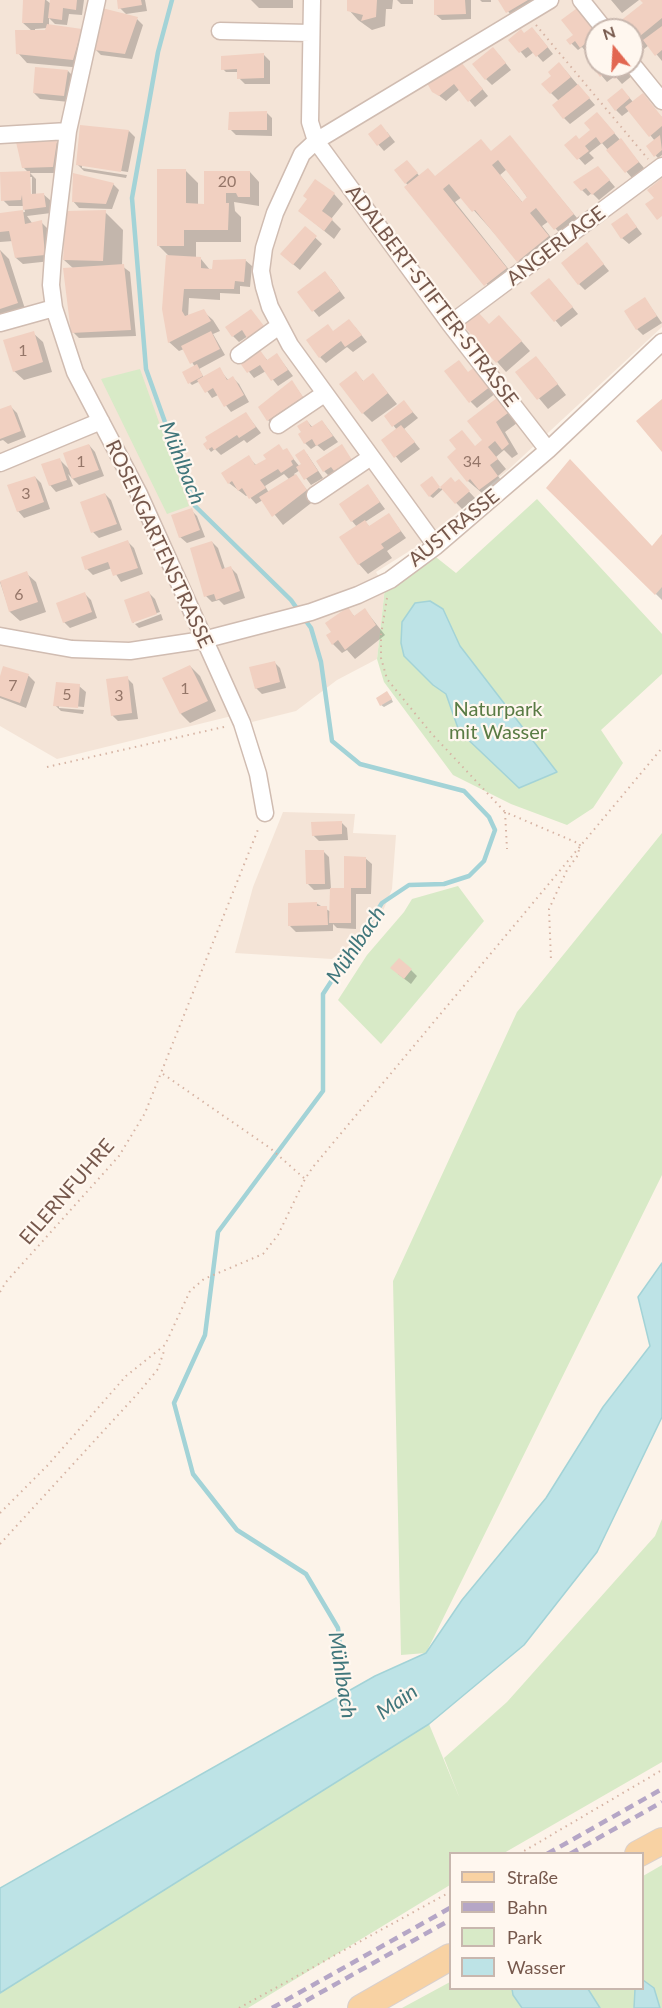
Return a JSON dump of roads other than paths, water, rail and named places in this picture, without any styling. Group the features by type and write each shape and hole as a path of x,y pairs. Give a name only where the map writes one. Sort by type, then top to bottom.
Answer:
{"main road":[{"path":"641,1852 662,1840"},
{"path":"361,2008 449,1959"}],"street":[{"name":"ROSENGARTENSTRASSE","path":"97,0 68,131 51,285 54,308 75,372 152,522 242,723 255,763 265,813"},
{"path":"312,0 310,122 316,141"},
{"path":"436,546 324,394 279,326 270,307 261,271 264,248 275,213 295,168 302,154 316,141 550,0"},
{"path":"581,0 595,18"},
{"path":"220,31 310,33"},
{"path":"643,78 662,101"},
{"path":"0,135 68,131"},
{"name":"ADALBERT-STIFTER-STRASSE","path":"316,141 450,324 548,450"},
{"name":"ANGERLAGE","path":"450,324 660,168"},
{"path":"0,323 54,308"},
{"path":"239,355 279,326"},
{"name":"AUSTRASSE","path":"0,636 34,644 104,652 139,650 203,640 311,612 358,596 390,580 436,546 548,450 662,342"},
{"path":"278,426 324,394"},
{"path":"0,463 101,421"},
{"path":"315,495 371,458"}],"water":[{"path":"430,601 443,609 460,646 557,772 519,788 459,731 446,694 433,685 404,656 401,643 402,622 415,603"},
{"name":"Main","path":"662,1263 662,1417 597,1552 524,1645 429,1724 0,1993 0,1888 375,1676 426,1653 462,1600 546,1498 603,1407 650,1346 638,1297"},
{"path":"644,1981 654,1988 660,2008 634,2008 635,1990 644,1990"},
{"path":"512,1990 589,1990 600,2008 522,2008"}],"waterway":[{"name":"Mühlbach","path":"172,0 158,52 132,198 146,369 195,506 291,600 298,610"},
{"name":"Mühlbach","path":"303,617 311,628 321,662 332,741 360,764 464,791 489,817 495,830 484,861 469,876 444,884 409,885 382,903 323,994 323,1091 218,1232 205,1335 174,1403 193,1474 237,1530 306,1574 338,1628 346,1697"}],"railway":[{"path":"551,1852 662,1789"},
{"path":"574,1852 662,1802"},
{"path":"272,2008 449,1909"},
{"path":"293,2008 449,1921"}],"park label":[{"name":"Naturpark mit Wasser","path":"498,722"}]}
